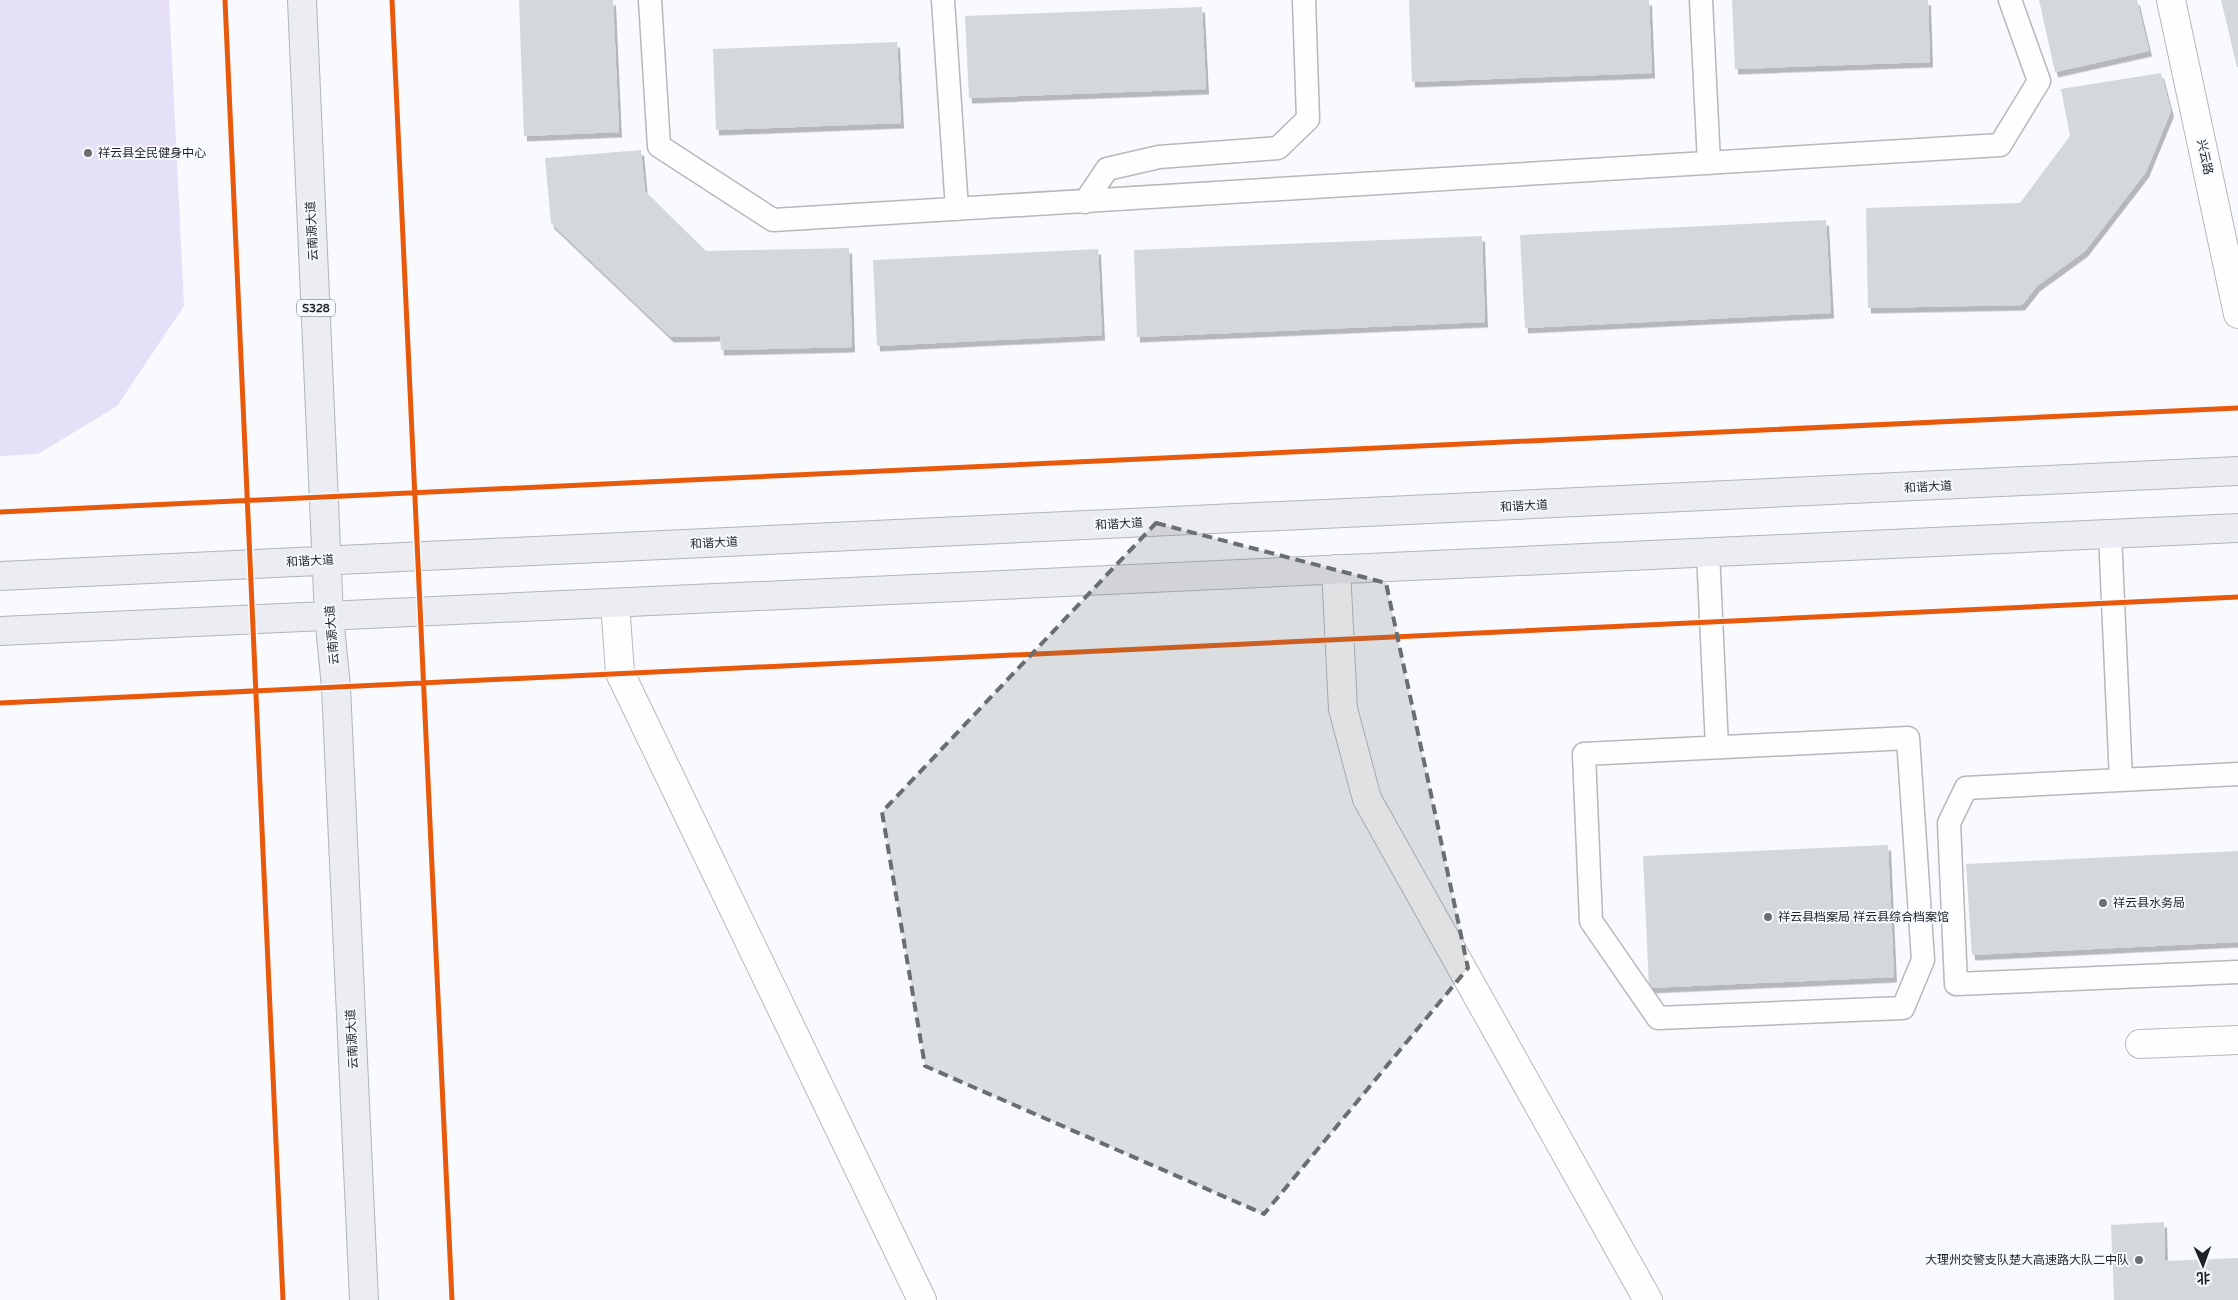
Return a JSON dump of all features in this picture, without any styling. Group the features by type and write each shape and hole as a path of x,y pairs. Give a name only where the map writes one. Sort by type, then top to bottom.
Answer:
{"main road":[{"name":"云南源大道","path":"302,0 327,561 336,687 364,1300"},
{"name":"和谐大道","path":"0,576 2238,471"},
{"path":"0,631 2238,528"}],"street":[{"name":"兴云路","path":"2171,0 2238,314"},
{"path":"1336,569 1343,710 1367,799 1648,1300"},
{"path":"614,603 620,673 922,1300"},
{"path":"2140,1044 2238,1040"}],"lane":[{"path":"650,0 659,146 772,220 2000,145 2039,81 2010,0"},
{"path":"943,0 957,209"},
{"path":"1085,202 1107,169 1159,157 1278,148 1308,119 1304,0"},
{"path":"1701,0 1709,163"},
{"path":"2110,534 2122,780"},
{"path":"1708,552 1717,746"},
{"path":"1908,738 1923,960 1903,1008 1658,1018 1591,921 1584,754 1717,746 1908,738"},
{"path":"2238,774 1966,788 1949,822 1956,984 2238,972"}],"highlighted area":[{"path":"1156,523 1386,583 1468,968 1264,1214 925,1066 882,812"}],"shaded area":[{"name":"祥云县全民健身中心","path":"0,0 169,0 184,306 117,406 38,454 0,456"}],"building":[{"path":"519,0 613,0 619,132 524,136"},
{"path":"1409,0 1649,0 1652,73 1412,82"},
{"path":"1732,0 1928,0 1930,62 1735,69"},
{"path":"2039,0 2137,0 2149,51 2055,72"},
{"path":"2221,0 2238,0 2238,67 2237,67"},
{"path":"1202,7 1206,89 969,98 965,16"},
{"path":"897,42 901,123 716,130 713,49"},
{"path":"2161,73 2171,111 2146,172 2085,251 2037,286 2022,305 1868,308 1866,208 2020,203 2070,136 2061,89"},
{"path":"641,150 645,191 706,251 849,248 852,347 721,350 720,336 671,337 551,223 545,158"},
{"path":"1826,220 1831,313 1525,328 1520,235"},
{"path":"1482,236 1485,322 1137,337 1134,250"},
{"path":"1098,249 1102,335 877,346 873,260"},
{"name":"祥云县档案局 祥云县综合档案馆","path":"1888,845 1894,977 1649,988 1643,856"},
{"name":"祥云县水务局","path":"2238,851 2238,942 1972,955 1966,864"},
{"name":"大理州交警支队楚大高速路大队二中队","path":"2164,1222 2165,1261 2238,1258 2238,1300 2114,1300 2111,1225"}],"cycle path":[{"path":"225,0 283,1300"},
{"path":"392,0 452,1300"},
{"path":"0,512 2238,408"},
{"path":"0,703 2238,597"}],"place":[{"name":"祥云县全民健身中心","path":"88,153"},
{"name":"祥云县水务局","path":"2103,903"},
{"name":"祥云县档案局 祥云县综合档案馆","path":"1768,917"},
{"name":"大理州交警支队楚大高速路大队二中队","path":"2139,1260"}]}
